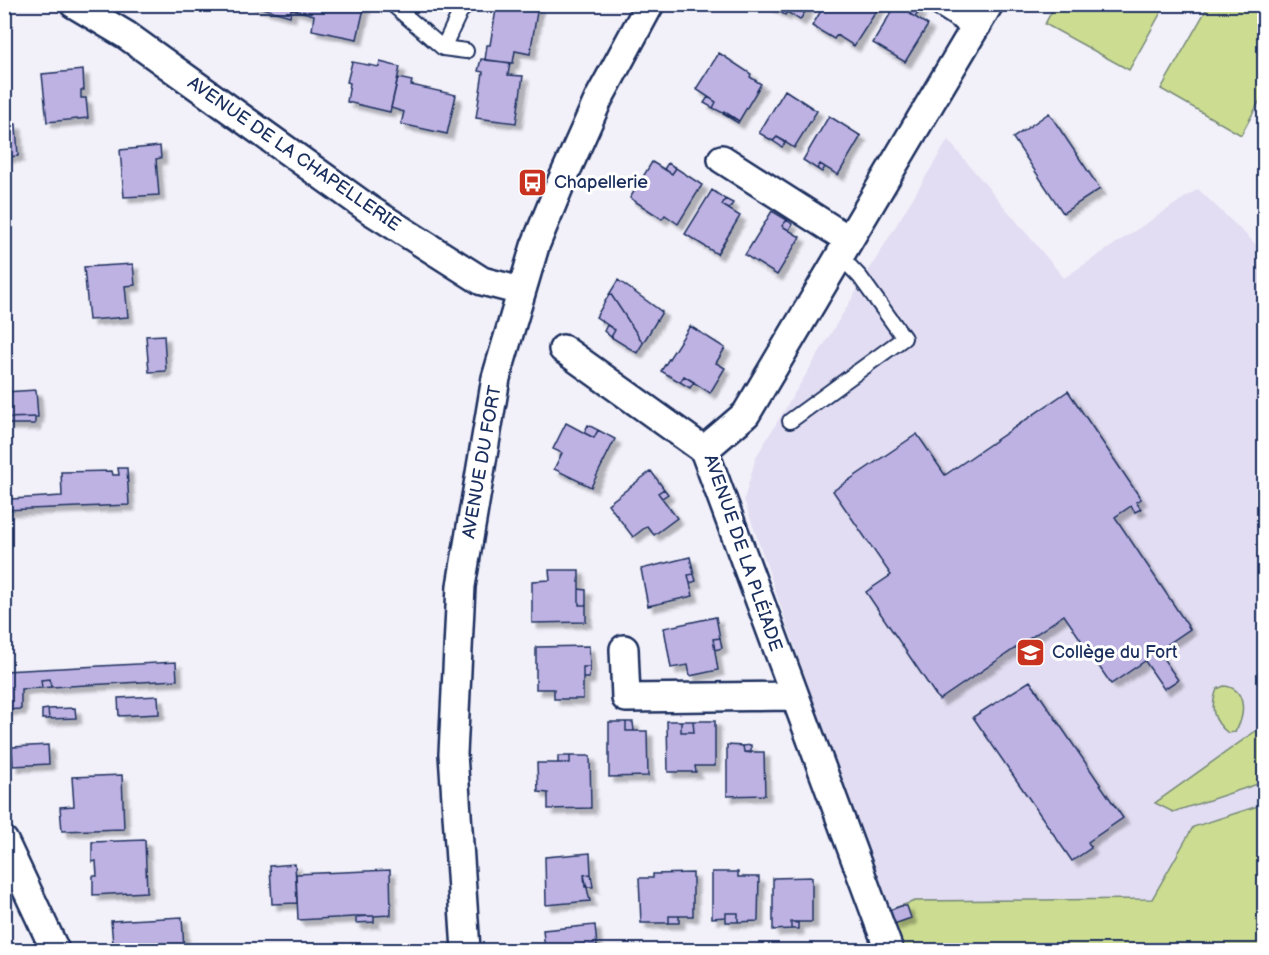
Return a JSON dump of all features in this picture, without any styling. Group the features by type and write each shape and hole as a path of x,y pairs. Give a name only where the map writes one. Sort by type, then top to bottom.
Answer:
{"street":[{"name":"AVENUE DE LA CHAPELLERIE","path":"74,4 126,35 380,216 482,281 521,291"},
{"name":"AVENUE DU FORT","path":"466,951 453,754 461,586 496,378 536,246 599,98 650,4"},
{"path":"944,4 983,15"},
{"name":"AVENUE DE LA PLÉIADE","path":"889,951 704,450 746,414 983,15"},
{"path":"722,159 844,248"},
{"path":"563,349 704,450"},
{"path":"624,650 626,698 793,696"},
{"path":"4,841 55,951"}],"lane":[{"path":"392,4 443,48 466,51"},
{"path":"443,48 460,12 468,4"},
{"path":"790,421 904,338 860,277 844,248"}],"shaded area":[{"name":"Collège du Fort","path":"948,140 1064,278 1198,189 1264,252 1264,804 1193,827 1153,899 918,901 886,911 744,500 756,457"}],"green space":[{"path":"1055,4 1165,5 1129,70 1045,24"},
{"path":"1209,5 1264,5 1264,93 1241,135 1161,89"},
{"path":"1224,686 1237,692 1242,704 1241,719 1235,732 1228,733 1214,713 1217,689"},
{"path":"1264,725 1264,782 1173,812 1155,803"},
{"path":"1264,804 1264,950 901,950 886,911 915,901 1152,899 1193,827"}],"building":[{"path":"248,4 292,4 290,16"},
{"path":"292,4 365,4 357,39 312,30 314,15 291,9"},
{"path":"497,4 538,6 530,54 515,51 513,63 485,60"},
{"path":"767,4 810,4 800,20 787,12 785,15"},
{"path":"825,4 874,4 879,7 854,46 837,35 834,39 812,26"},
{"path":"896,4 914,7 910,14 928,25 905,62 873,43"},
{"path":"914,7 920,11 915,17 910,14"},
{"path":"719,53 751,74 750,77 761,84 739,121 713,108 716,102 696,89"},
{"path":"481,59 510,63 508,75 523,76 516,123 476,118 483,72 478,71"},
{"path":"352,62 379,67 380,62 400,67 390,112 347,102 350,83 347,82"},
{"path":"83,70 84,90 81,90 81,98 86,98 88,118 47,122 42,74"},
{"path":"398,78 412,81 411,85 456,95 447,134 401,124 404,112 391,108"},
{"path":"785,90 817,111 794,148 777,137 773,141 759,133"},
{"path":"708,97 716,102 713,108 704,103"},
{"path":"724,111 739,121 738,123 723,114"},
{"path":"1049,113 1100,189 1063,213 1013,138"},
{"path":"829,116 861,136 838,175 820,164 817,169 803,160"},
{"path":"16,124 18,156 6,157 4,125"},
{"path":"777,137 786,142 782,147 773,141"},
{"path":"160,146 161,158 156,159 159,195 124,197 120,150"},
{"path":"652,162 672,174 676,168 702,185 678,224 665,215 662,219 630,198"},
{"path":"668,163 676,168 672,174 664,169"},
{"path":"820,164 825,167 822,172 817,169"},
{"path":"712,190 725,199 722,205 740,216 717,254 685,234"},
{"path":"725,199 733,203 729,209 722,205"},
{"path":"772,211 787,220 782,226 800,237 777,275 745,255"},
{"path":"787,220 792,224 789,230 782,226"},
{"path":"133,264 135,285 125,286 128,317 89,320 84,267"},
{"path":"618,280 662,312 643,343 610,293"},
{"path":"610,293 643,343 637,353 611,337 615,330 596,317"},
{"path":"607,325 615,330 611,337 604,331"},
{"path":"690,326 725,348 716,363 725,368 710,393 684,376 680,382 661,371"},
{"path":"164,335 166,371 149,372 146,336"},
{"path":"684,376 694,382 690,388 680,382"},
{"path":"36,390 38,417 5,418 4,392"},
{"path":"1068,391 1141,499 1136,502 1141,509 1135,512 1131,506 1115,517 1190,629 1158,651 1178,680 1164,689 1145,661 1111,684 1064,615 939,700 866,592 891,575 833,491 917,434 945,475"},
{"path":"35,417 35,424 6,424 5,418"},
{"path":"566,423 594,438 598,430 615,439 591,487 554,469 562,453 553,449"},
{"path":"588,425 598,430 594,438 584,433"},
{"path":"118,468 127,468 129,505 4,510 4,496 10,496 11,499 62,496 61,472 112,471 113,475 119,475"},
{"path":"651,471 664,489 658,493 677,518 654,535 647,526 633,537 608,504"},
{"path":"664,489 668,494 662,498 658,493"},
{"path":"690,557 694,574 688,575 693,596 648,606 641,569"},
{"path":"549,570 579,570 579,605 586,605 586,622 532,623 532,581 550,580"},
{"path":"694,574 696,581 690,583 688,575"},
{"path":"579,589 586,590 586,605 579,605"},
{"path":"716,617 720,638 713,639 718,670 690,676 688,665 671,668 664,628"},
{"path":"720,638 722,648 715,650 713,639"},
{"path":"589,646 590,667 583,667 583,699 554,699 554,689 536,689 536,647"},
{"path":"176,662 177,680 51,687 50,679 41,680 42,688 21,689 21,709 4,710 4,671"},
{"path":"583,667 590,667 589,678 583,678"},
{"path":"50,679 51,687 42,688 41,680"},
{"path":"1030,681 1123,818 1088,842 1091,848 1072,861 973,717"},
{"path":"158,696 159,714 119,716 118,698"},
{"path":"75,708 76,718 49,719 48,709"},
{"path":"48,709 49,719 42,719 42,710"},
{"path":"667,721 681,721 681,732 694,732 693,721 715,721 715,766 695,766 696,772 668,772"},
{"path":"681,721 693,721 694,732 681,732"},
{"path":"609,722 626,722 626,731 647,731 648,776 609,777"},
{"path":"626,722 633,722 634,731 626,731"},
{"path":"48,745 49,764 13,766 12,747"},
{"path":"727,745 743,746 744,752 764,752 765,795 727,796"},
{"path":"751,745 751,753 744,752 743,746"},
{"path":"558,756 570,756 570,763 558,763"},
{"path":"570,756 590,756 591,808 548,809 548,793 538,792 537,763 570,763"},
{"path":"122,775 124,829 62,831 60,807 74,806 72,777"},
{"path":"145,840 147,892 93,895 93,876 97,876 96,861 92,862 92,842"},
{"path":"590,853 591,874 584,875 590,901 546,905 545,857"},
{"path":"295,864 297,903 272,904 270,866"},
{"path":"390,870 391,915 298,920 296,874"},
{"path":"712,872 738,872 738,877 759,877 758,921 738,922 738,913 726,913 726,917 712,918"},
{"path":"693,873 693,916 669,916 669,923 641,923 639,878 653,878 653,874"},
{"path":"591,874 593,887 585,887 584,875"},
{"path":"812,877 812,922 791,922 791,929 773,930 773,878"},
{"path":"907,906 911,918 894,924 890,910"},
{"path":"726,913 738,913 738,922 726,922"},
{"path":"356,916 374,916 374,922 356,923"},
{"path":"669,916 679,916 679,923 669,923"},
{"path":"182,917 184,950 135,950 134,943 113,944 111,921"},
{"path":"791,922 798,923 798,929 791,929"},
{"path":"595,925 597,946 590,946 591,950 545,950 543,930"}],"place":[{"name":"Chapellerie","path":"533,182"},
{"name":"Collège du Fort","path":"1031,652"}]}
